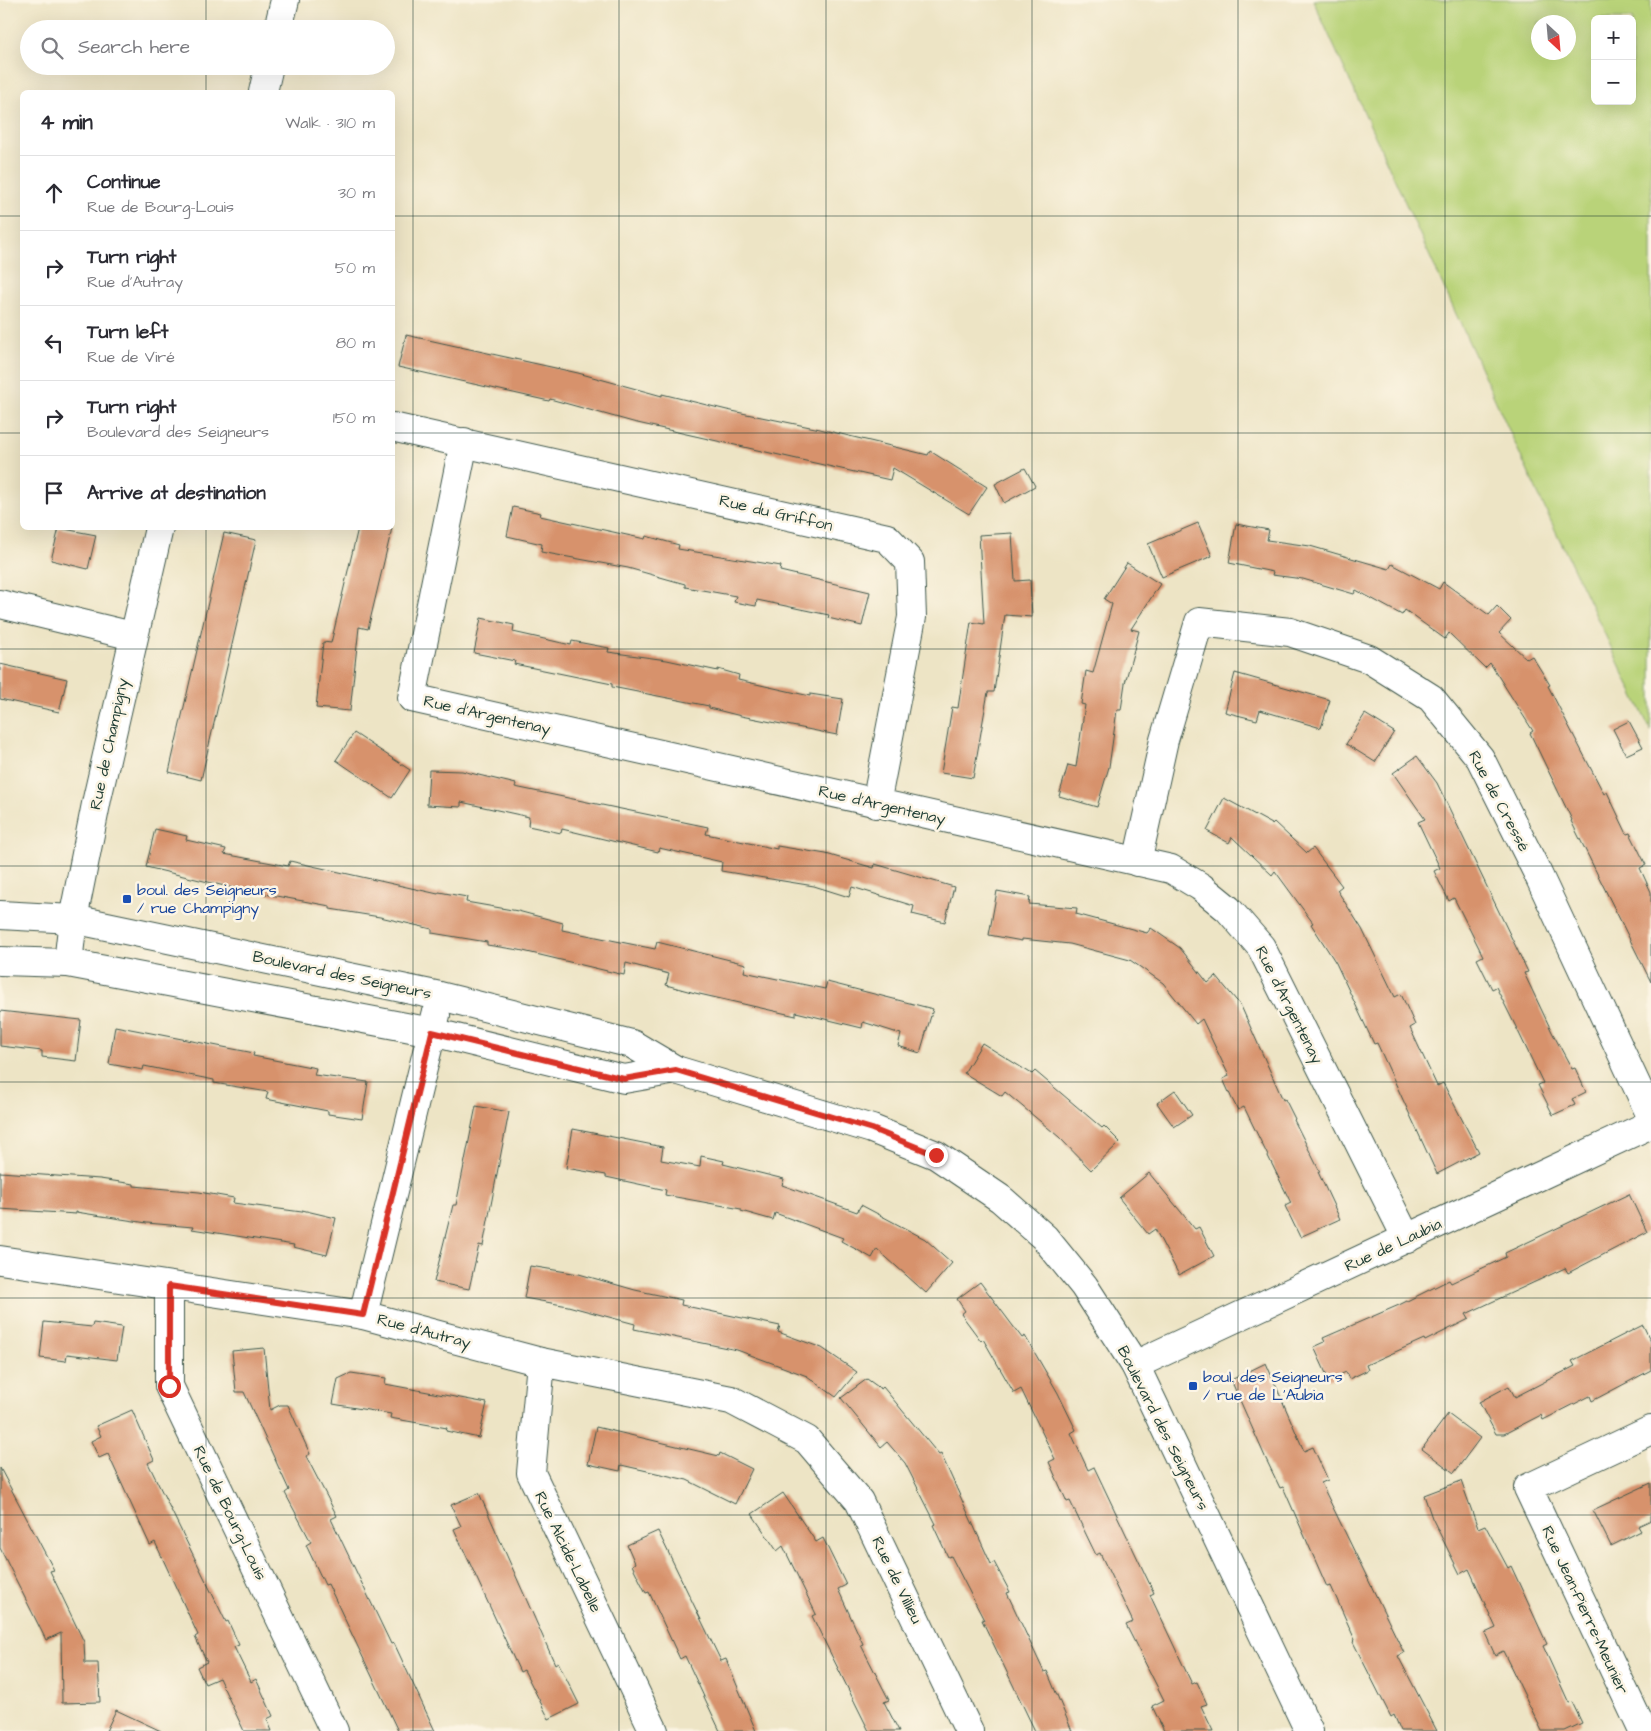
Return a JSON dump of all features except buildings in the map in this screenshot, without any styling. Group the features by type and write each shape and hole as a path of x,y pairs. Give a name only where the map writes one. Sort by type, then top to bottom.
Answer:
{"street":[{"path":"280,20 285,0"},
{"path":"263,90 267,75"},
{"name":"Rue du Griffon","path":"395,428 887,538 910,562 912,617 876,804"},
{"name":"Rue d'Argentenay","path":"464,442 412,698 1171,869 1201,887 1228,909 1261,947 1407,1239"},
{"name":"Rue de Champigny","path":"68,962 73,919 133,636 159,530"},
{"path":"0,604 133,636"},
{"name":"Rue de Cressé","path":"1136,862 1164,740 1199,622 1290,632 1369,659 1431,698 1480,758 1537,872 1651,1116"},
{"name":"Boulevard des Seigneurs","path":"0,915 73,919 440,996 632,1044 676,1070 872,1129 936,1155 1001,1199 1046,1238 1084,1286 1135,1365 1309,1731"},
{"name":"Boulevard des Seigneurs","path":"0,961 68,962 432,1032 624,1079 676,1070"},
{"path":"363,1315 440,996"},
{"name":"Rue de Laubia","path":"1135,1365 1651,1124"},
{"name":"Rue d'Autray","path":"0,1260 363,1315 541,1362 731,1400 807,1440"},
{"name":"Rue de Bourg-Louis","path":"169,1286 169,1386 334,1731"},
{"name":"Rue Alcide-Labelle","path":"541,1362 531,1473 654,1731"},
{"name":"Rue Jean-Pierre-Meunier","path":"1643,1731 1528,1488 1651,1430"},
{"name":"Rue de Villieu","path":"807,1440 859,1501 969,1731"}],"green space":[{"path":"1313,0 1651,0 1651,731 1539,496"}],"place":[{"name":"boul. des Seigneurs / rue Champigny","path":"127,899"},
{"name":"boul. des Seigneurs / rue de L'Aubia","path":"1193,1386"}],"route":[{"path":"169,1386 169,1286 363,1315 432,1032 624,1079 676,1070 872,1129 936,1155"}]}
